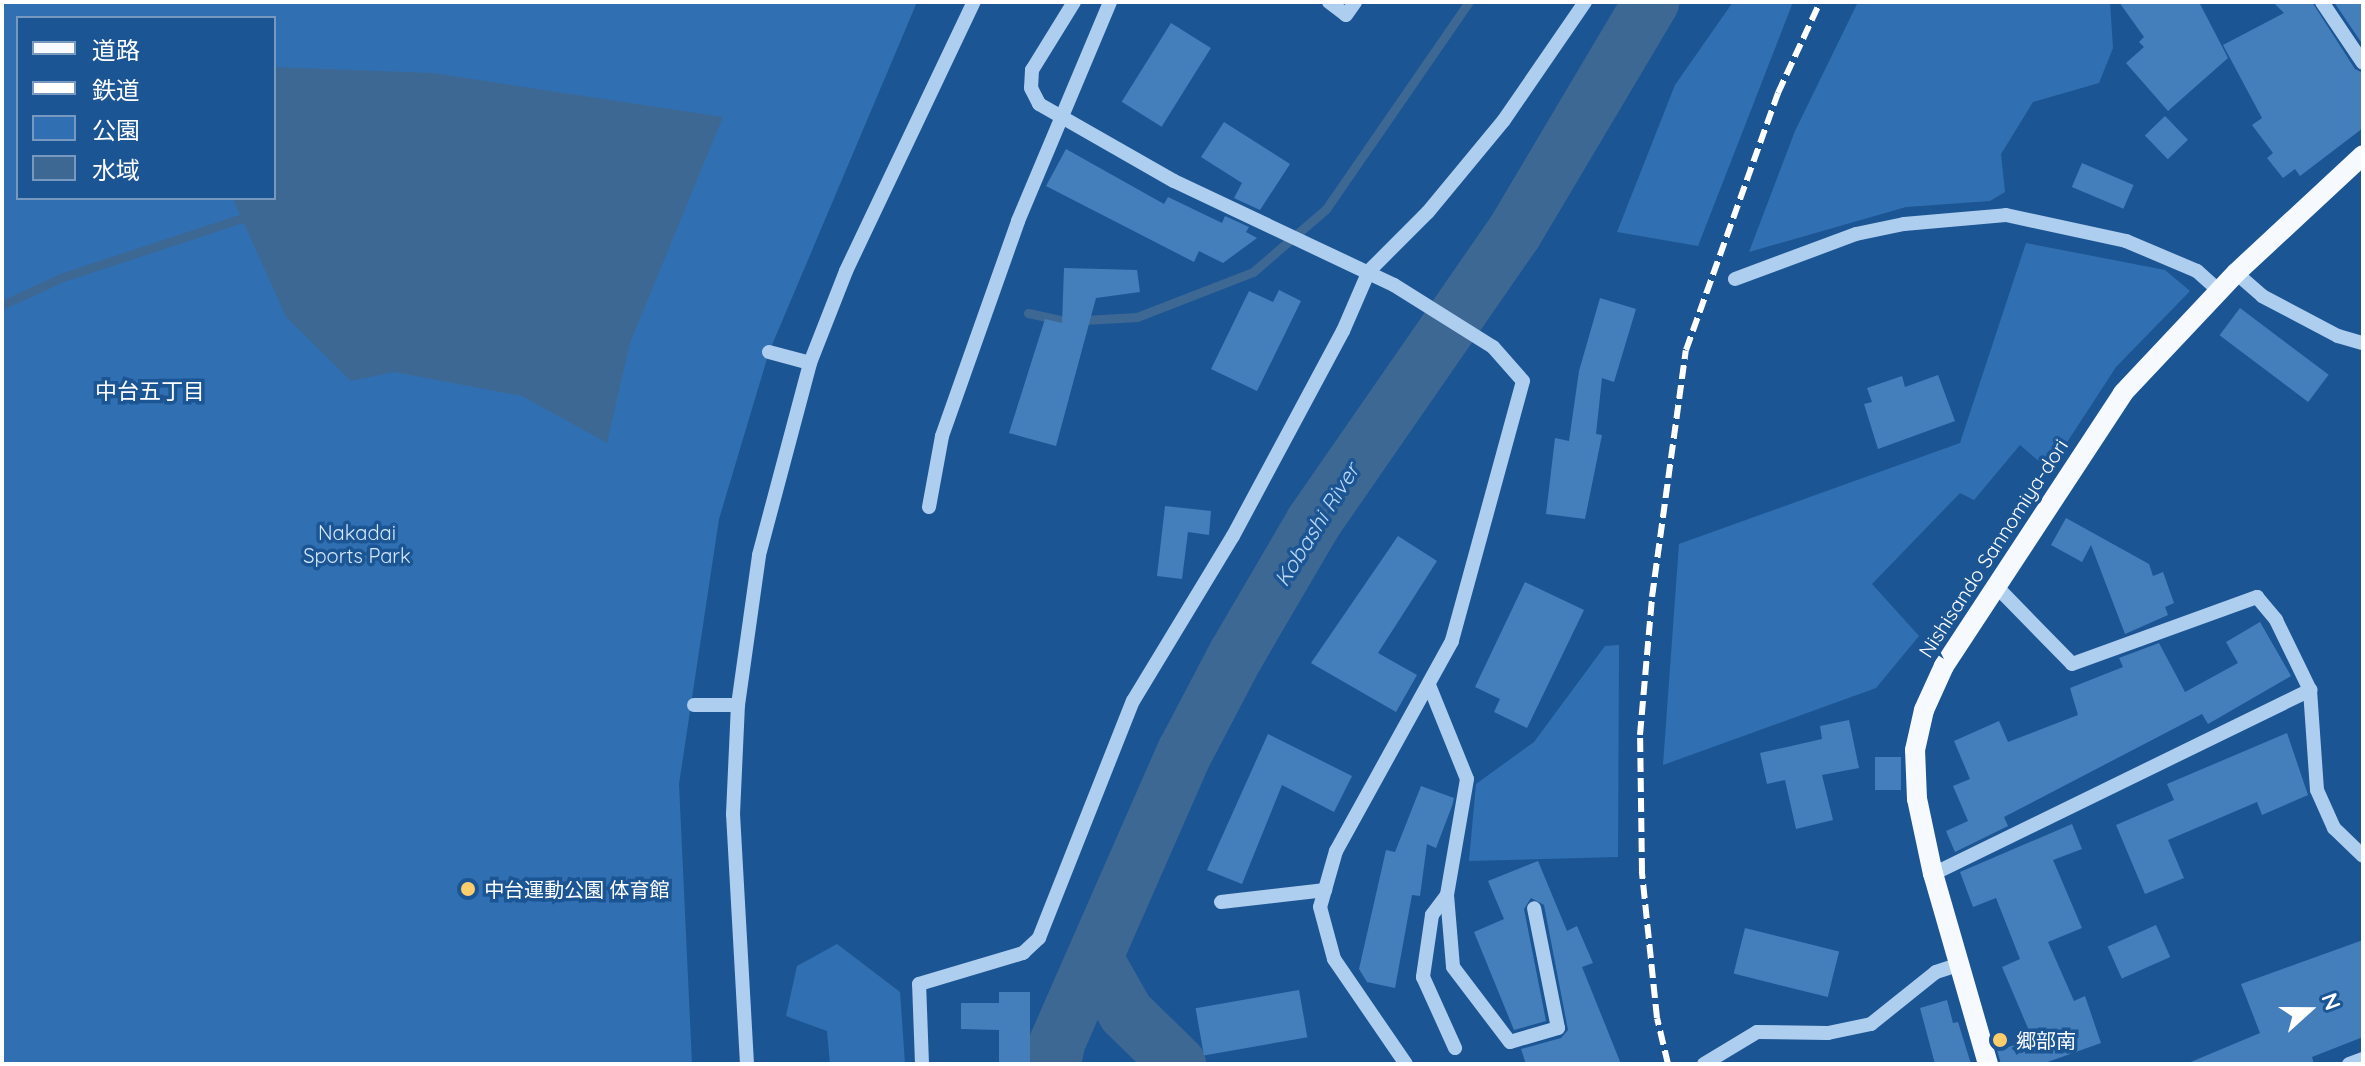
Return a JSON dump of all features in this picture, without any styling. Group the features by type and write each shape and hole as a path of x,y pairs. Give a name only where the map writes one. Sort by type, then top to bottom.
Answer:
{"main road":[{"name":"Nishisando Sannomiya-dori","path":"1988,1064 1933,874 1917,799 1915,750 1924,710 1944,666 2123,393 2236,273 2363,155"}],"street":[{"path":"747,1064 734,860 738,705 759,555 810,363 846,271 974,2"},
{"path":"1074,2 1032,70 1031,88 1039,104 1174,181 1394,285 1493,347 1523,381 1522,400 1452,641 1336,851 1320,907 1323,932 1334,959 1399,1061"},
{"path":"929,507 942,436 1018,221 1110,2"},
{"path":"1329,2 1346,15 1355,2"},
{"path":"922,1064 919,984 1023,953 1039,938 1133,701 1233,536 1343,331 1369,271 1428,212 1504,120 1585,2"},
{"path":"2322,2 2363,63"},
{"path":"1735,279 1856,234 2006,215 2126,241 2197,271 2219,291"},
{"path":"2236,273 2262,296 2338,336 2363,343"},
{"path":"769,352 810,363"},
{"path":"1995,585 2072,664 2257,597 2276,620 2310,690 2317,790 2334,828 2363,856"},
{"path":"1429,685 1467,779 1447,895 1453,967 1510,1042 1558,1028 1534,908"},
{"path":"1933,874 2310,690"},
{"path":"694,705 738,705"},
{"path":"1221,902 1325,890"},
{"path":"1447,895 1432,915 1423,977 1455,1048"},
{"path":"1704,1064 1757,1032 1828,1033 1871,1024 1936,972 1960,964"},
{"path":"2349,1064 2363,1059"}],"green space":[{"name":"Nakadai Sports Park","path":"2,2 917,2 769,352 719,519 679,784 692,1064 2,1064"},
{"path":"1733,2 1793,2 1698,246 1617,232 1675,85"},
{"path":"1858,2 2110,2 2113,48 2099,83 2033,102 2001,154 2005,192 1990,201 1906,207 1749,252 1795,131"},
{"path":"2026,243 2165,270 2190,291 2116,367 2049,470 2020,445 1974,500 1960,493 1872,584 1919,636 1876,688 1663,765 1679,544 1960,443"},
{"path":"1619,645 1618,857 1469,861 1476,784 1534,742 1605,646"},
{"path":"837,944 900,992 905,1064 830,1064 827,1031 786,1016 797,966"}],"water":[{"path":"276,67 433,73 723,117 630,343 607,443 522,396 394,372 351,381 286,317 233,200 276,200"}],"building":[{"path":"2119,2 2199,2 2228,58 2168,111 2126,63 2144,47 2139,42 2144,37"},
{"path":"2273,2 2312,2 2355,69 2363,73 2363,128 2300,176 2295,169 2283,178 2267,158 2273,153 2252,125 2262,118 2223,45 2284,13"},
{"path":"2334,2 2363,2 2363,45"},
{"path":"1171,23 1211,48 1162,127 1122,102"},
{"path":"2165,116 2188,140 2168,159 2145,135"},
{"path":"1224,122 1290,164 1260,210 1234,198 1242,183 1201,157"},
{"path":"1066,149 1164,204 1168,197 1222,223 1225,216 1249,227 1246,232 1257,238 1223,263 1199,251 1194,262 1046,186"},
{"path":"2082,163 2134,185 2123,209 2072,187"},
{"path":"1064,268 1137,270 1140,292 1096,298 1056,446 1009,433 1045,319 1062,323"},
{"path":"1279,290 1301,301 1257,391 1211,369 1249,291 1273,302"},
{"path":"1600,298 1636,309 1614,382 1602,378 1596,434 1602,435 1585,519 1546,514 1555,438 1569,441 1579,371"},
{"path":"2240,308 2329,375 2308,402 2220,335"},
{"path":"1938,375 1955,421 1878,449 1864,404 1872,402 1867,388 1902,376 1905,387"},
{"path":"1165,506 1211,511 1209,535 1188,532 1182,579 1157,576"},
{"path":"2066,518 2149,564 2153,576 2163,572 2174,603 2165,607 2168,615 2125,634 2091,545 2082,562 2051,545"},
{"path":"1398,536 1437,561 1378,653 1417,675 1396,712 1311,663"},
{"path":"1525,582 1584,610 1527,728 1494,712 1500,699 1475,687"},
{"path":"2260,622 2291,676 2208,724 2202,714 2004,817 2008,826 1955,852 1946,831 1968,821 1953,786 1970,779 1954,741 1999,721 2008,742 2078,715 2070,688 2123,667 2119,658 2159,643 2185,692 2238,663 2226,642"},
{"path":"1849,720 1859,768 1822,775 1833,820 1796,829 1785,780 1767,784 1760,753 1822,739 1820,726"},
{"path":"2287,733 2308,795 2262,815 2257,802 2168,840 2184,878 2145,894 2116,825 2174,800 2167,784"},
{"path":"1268,734 1352,776 1334,812 1282,785 1242,884 1207,870"},
{"path":"1875,757 1901,757 1901,790 1875,790"},
{"path":"1421,786 1454,798 1436,848 1427,844 1420,896 1412,895 1395,988 1367,982 1359,969 1386,850 1395,852"},
{"path":"2072,824 2082,849 2053,860 2082,928 2048,942 2074,1001 2085,996 2101,1043 2042,1064 2001,1064 1997,1050 2033,1040 2002,967 2020,959 1996,898 1973,907 1960,872"},
{"path":"1538,861 1567,931 1577,926 1593,963 1582,967 1621,1064 1526,1064 1521,1049 1561,1038 1568,1030 1544,905 1531,898 1524,909 1546,1021 1514,1030 1474,932 1504,919 1488,881"},
{"path":"2156,925 2170,957 2122,979 2108,947"},
{"path":"1745,928 1839,951 1828,997 1734,974"},
{"path":"2363,940 2363,1037 2312,1057 2314,1064 2186,1064 2260,1033 2241,984"},
{"path":"1299,990 1307,1037 1204,1056 1196,1008"},
{"path":"999,992 1030,992 1030,1064 999,1064 999,1030 961,1029 961,1003 999,1003"},
{"path":"1947,1000 1953,1023 1958,1022 1971,1064 1935,1064 1920,1008"}],"waterway":[{"path":"1028,313 1067,321 1137,317 1253,272 1326,209 1469,2"},
{"name":"Kobashi River","path":"1053,1064 1057,1043 1185,752 1236,655 1313,523 1514,233 1651,2"},
{"path":"2,305 63,277 242,218"},
{"name":"Kobashi River","path":"1096,960 1126,1013 1178,1064"}],"railway":[{"path":"1668,1064 1657,1018 1642,872 1640,735 1652,597 1686,350 1778,93 1820,2"}],"place":[{"name":"中台運動公園 体育館","path":"468,889"},
{"name":"郷部南","path":"2000,1040"}],"district":[{"name":"中台五丁目","path":"150,392"}]}
